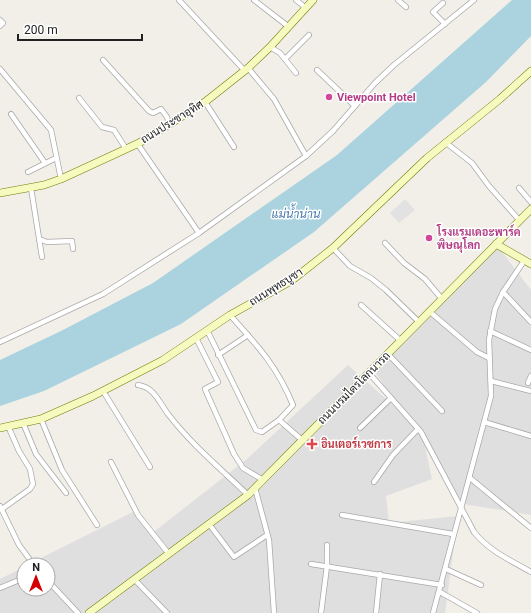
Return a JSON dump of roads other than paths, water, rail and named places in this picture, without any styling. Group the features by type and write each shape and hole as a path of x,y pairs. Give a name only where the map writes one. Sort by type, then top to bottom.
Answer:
{"street":[{"path":"179,0 274,100 306,156"},
{"path":"254,0 289,27"},
{"path":"296,0 306,8"},
{"name":"ถนนประชาอุทิศ","path":"0,192 31,188 61,179 137,144 205,102 246,69 270,47 314,0"},
{"path":"398,0 406,7"},
{"path":"0,342 103,294 199,233 306,156 333,131 394,65 474,0"},
{"path":"443,3 433,12 445,24"},
{"path":"0,20 3,23 0,26"},
{"path":"285,59 309,35"},
{"path":"270,47 280,53 296,73"},
{"path":"103,60 149,111 153,113 161,109 167,117 169,124"},
{"path":"0,69 50,130 61,179"},
{"path":"317,70 355,106"},
{"name":"ถนนพุทธบูชา","path":"0,428 41,419 103,391 163,360 230,315 291,281 333,248 445,142 500,99 531,71"},
{"path":"79,98 102,126 114,130 126,149"},
{"path":"205,102 234,147"},
{"path":"11,114 45,163"},
{"path":"445,142 472,163 489,186 520,221"},
{"path":"137,144 199,233"},
{"path":"28,172 56,158"},
{"path":"31,188 42,257"},
{"path":"520,188 531,202"},
{"name":"ถนนบรมไตรโลกนารถ","path":"89,613 248,495 531,209"},
{"path":"39,239 47,242 72,241 73,249"},
{"path":"385,243 404,263 425,279 442,299"},
{"path":"433,613 442,585 453,534 462,508 491,396 489,358 490,331 494,309 502,292 528,263 496,244"},
{"path":"333,248 350,266 371,278 386,290 419,322"},
{"path":"502,292 531,322"},
{"path":"361,305 400,341"},
{"path":"429,311 476,352 489,358"},
{"path":"207,330 256,430 262,432 279,420 293,404 286,388 265,353 230,315"},
{"path":"490,331 531,350"},
{"path":"218,355 248,335"},
{"path":"196,338 218,382 205,389 234,454 244,468 263,480"},
{"path":"388,354 442,411"},
{"path":"369,373 418,428 474,532 482,542 491,549 531,572"},
{"path":"528,383 531,376"},
{"path":"491,381 531,391"},
{"path":"138,385 148,388 154,393 168,415 195,444 248,495"},
{"path":"103,391 150,467"},
{"path":"360,428 392,398"},
{"path":"41,419 62,470 97,525"},
{"path":"279,420 302,440"},
{"path":"484,422 531,436"},
{"path":"23,423 36,454 66,493"},
{"path":"8,426 19,451 30,469 33,484 28,491 1,508 19,545 28,557"},
{"path":"374,482 384,466 418,428"},
{"path":"111,462 138,515 169,554"},
{"path":"470,478 531,528"},
{"path":"255,488 267,535 274,613"},
{"path":"342,515 453,534"},
{"path":"208,524 234,557 267,535"},
{"path":"321,613 327,566 327,545"},
{"path":"311,564 442,585"},
{"path":"446,569 481,585"},
{"path":"376,613 380,574"},
{"path":"135,580 167,613"},
{"path":"0,588 16,581"},
{"path":"56,590 78,613"},
{"path":"440,592 477,613"}],"water":[{"name":"แม่น้ำน่าน","path":"512,0 531,0 531,36 486,82 314,232 181,324 44,391 0,406 0,360 61,331 153,283 337,155"}],"place":[{"name":"Viewpoint Hotel","path":"329,97"},
{"name":"โรงแรมเดอะพาร์ค พิษณุโลก","path":"429,238"},
{"name":"อินเตอร์เวชการ","path":"312,444"}]}
